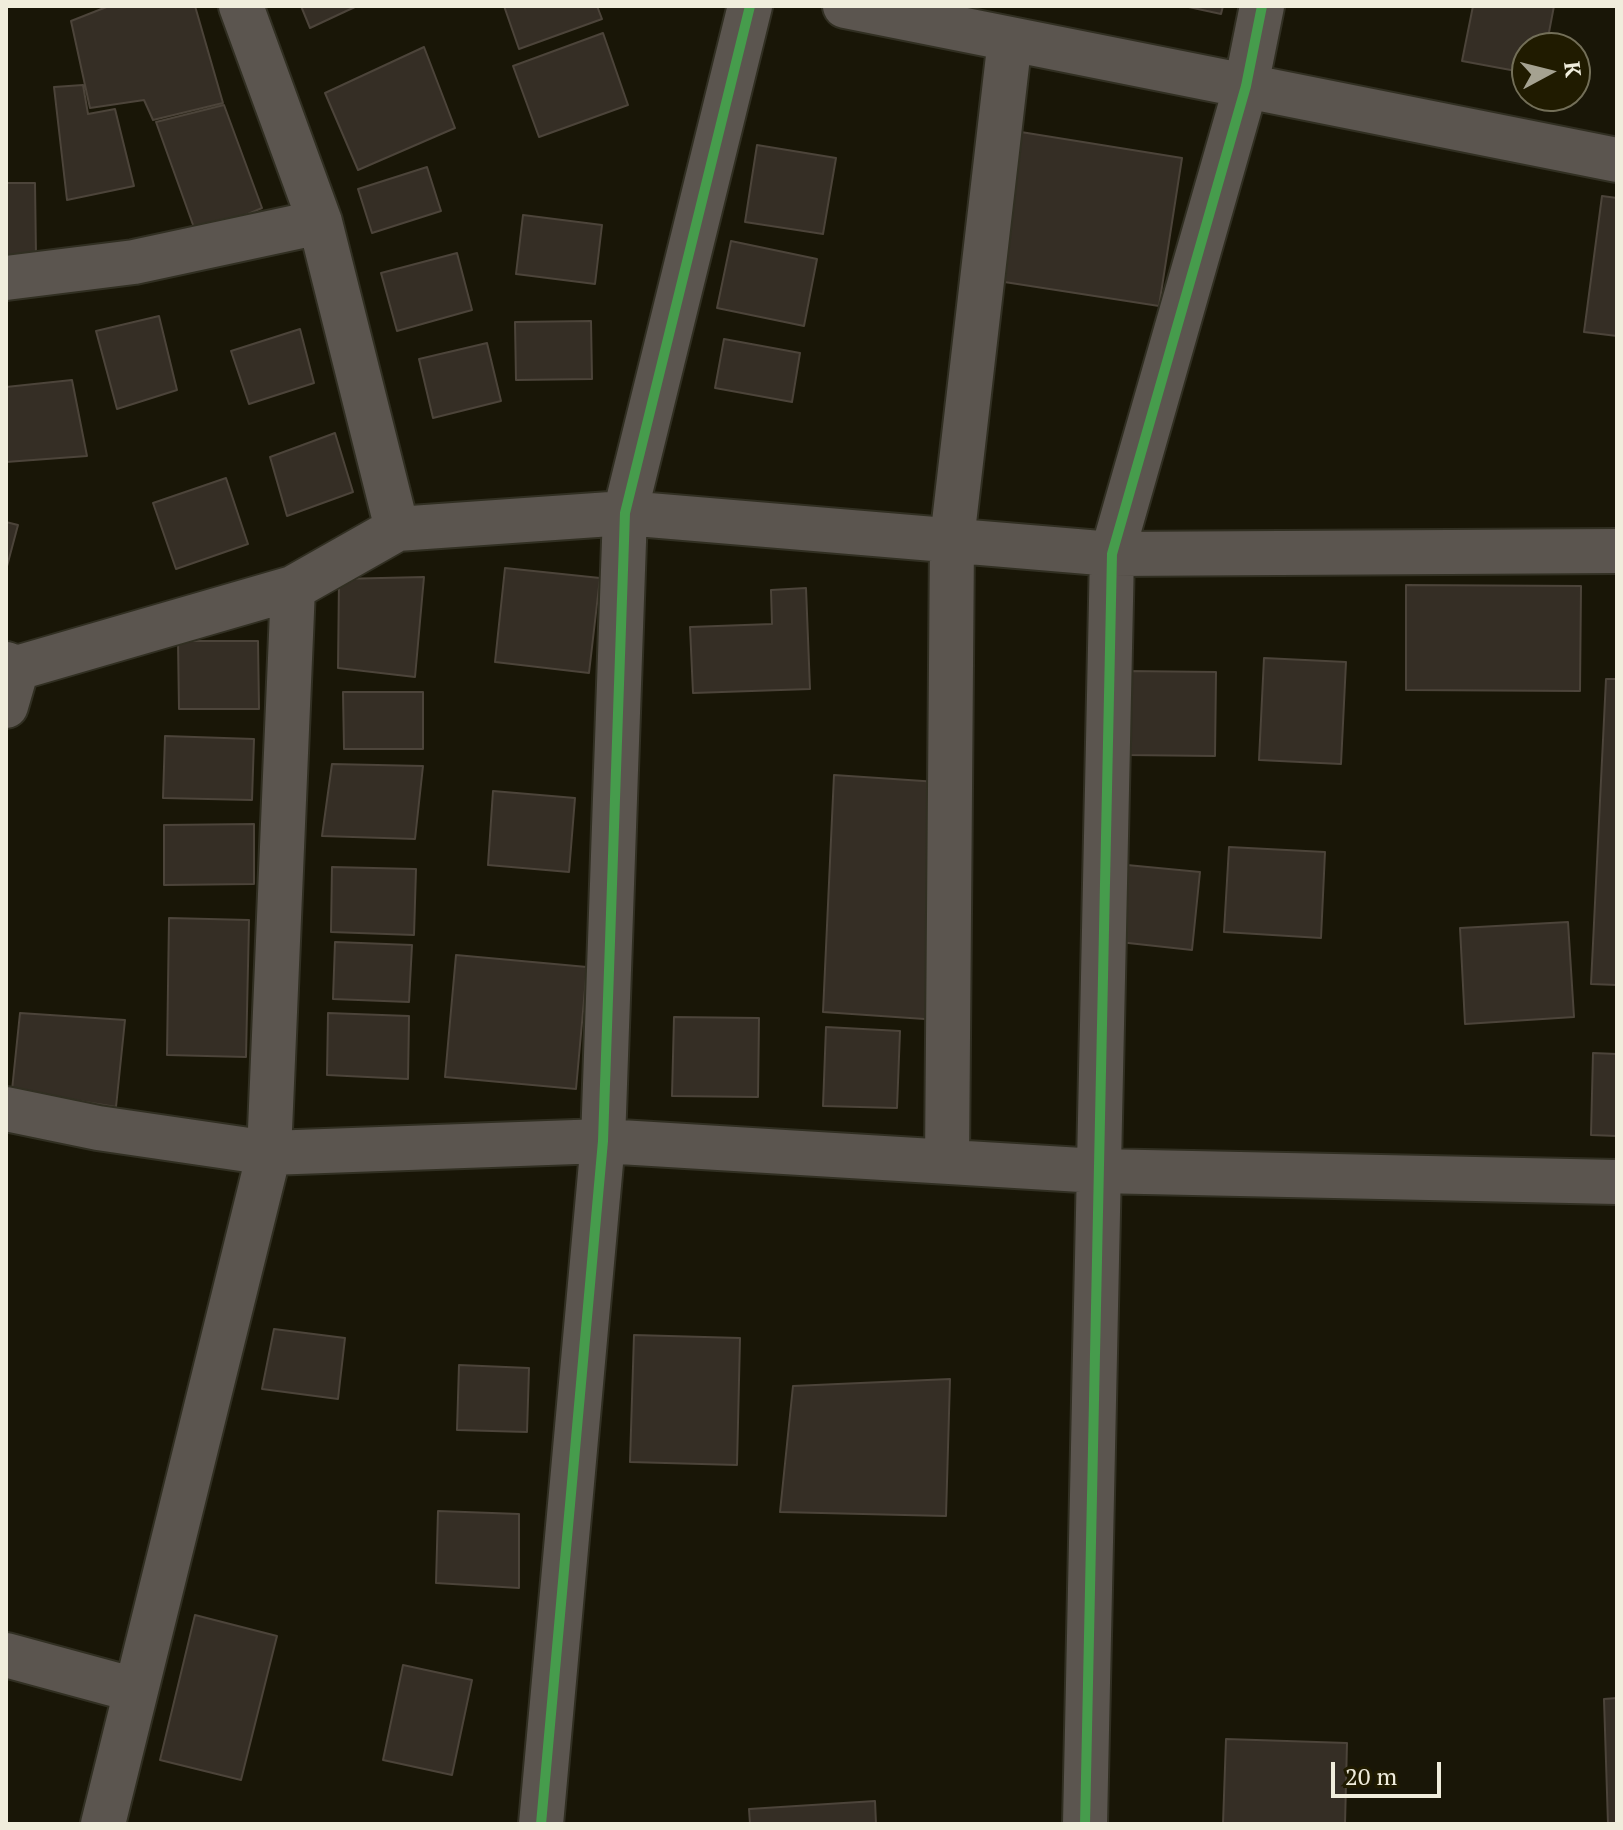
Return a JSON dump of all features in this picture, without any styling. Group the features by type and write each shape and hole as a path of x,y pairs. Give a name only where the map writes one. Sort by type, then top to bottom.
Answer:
{"street":[{"path":"241,6 320,222 397,529"},
{"path":"541,1824 603,1141 625,513 750,6"},
{"path":"845,6 1617,160"},
{"path":"1085,1824 1112,554 1246,86 1262,6"},
{"path":"947,1162 952,540 1010,39"},
{"path":"6,278 134,262 320,222"},
{"path":"10,679 293,588 397,529 625,513 1112,554 1617,551"},
{"path":"103,1824 269,1153 293,588"},
{"path":"6,1109 98,1128 269,1153 603,1141 1098,1171 1617,1182"},
{"path":"6,1655 135,1690"}],"building":[{"path":"109,6 195,6 223,103 153,120 144,100 90,108 71,21"},
{"path":"301,6 357,6 310,28"},
{"path":"504,6 597,6 602,19 519,49"},
{"path":"1184,6 1223,6 1221,14"},
{"path":"1473,6 1554,6 1549,32 1511,32 1511,70 1462,61"},
{"path":"603,33 628,105 539,137 513,66"},
{"path":"424,47 455,128 358,170 325,93"},
{"path":"83,85 88,114 115,109 134,186 67,200 54,87"},
{"path":"224,105 262,208 197,236 156,122"},
{"path":"1021,132 1182,158 1159,306 998,281"},
{"path":"757,145 836,158 823,234 745,222"},
{"path":"427,167 441,211 372,233 358,189"},
{"path":"6,183 35,183 36,257 6,257"},
{"path":"1602,196 1617,198 1617,336 1584,332"},
{"path":"523,215 602,225 595,284 516,274"},
{"path":"731,241 817,259 804,326 717,308"},
{"path":"457,253 472,310 397,331 381,273"},
{"path":"159,316 177,390 117,409 96,331"},
{"path":"591,321 592,379 516,380 515,322"},
{"path":"300,329 314,383 249,404 231,351"},
{"path":"724,339 800,353 792,402 715,388"},
{"path":"487,343 501,401 433,418 419,359"},
{"path":"72,380 87,456 6,462 6,387"},
{"path":"335,433 353,492 287,516 270,457"},
{"path":"226,478 248,544 176,569 153,503"},
{"path":"6,522 18,525 6,570"},
{"path":"505,568 600,578 589,673 495,662"},
{"path":"424,577 415,677 338,668 339,579"},
{"path":"1406,585 1581,586 1580,691 1406,690"},
{"path":"806,588 810,689 693,693 690,627 772,624 771,590"},
{"path":"178,641 258,641 259,709 179,709"},
{"path":"1264,658 1346,662 1341,764 1259,760"},
{"path":"1127,671 1216,672 1215,756 1126,755"},
{"path":"1606,679 1617,679 1617,985 1591,984"},
{"path":"343,692 423,692 423,749 344,749"},
{"path":"165,736 254,739 252,800 163,798"},
{"path":"332,764 423,766 415,839 322,836"},
{"path":"834,775 938,782 939,1020 823,1012"},
{"path":"493,791 575,798 569,872 488,865"},
{"path":"254,824 254,884 164,885 164,825"},
{"path":"1229,847 1325,852 1321,938 1224,932"},
{"path":"1127,865 1200,872 1192,950 1119,942"},
{"path":"332,867 416,869 414,935 331,932"},
{"path":"169,918 249,920 246,1057 167,1055"},
{"path":"1568,922 1574,1017 1465,1024 1460,928"},
{"path":"335,942 412,945 409,1002 333,999"},
{"path":"456,955 587,967 576,1089 445,1077"},
{"path":"20,1013 125,1020 116,1107 12,1090"},
{"path":"328,1013 409,1016 408,1079 327,1075"},
{"path":"674,1017 759,1018 758,1097 672,1096"},
{"path":"826,1027 900,1031 897,1108 823,1106"},
{"path":"1593,1053 1617,1054 1617,1136 1591,1135"},
{"path":"274,1329 345,1338 338,1399 262,1389"},
{"path":"634,1335 740,1338 737,1465 630,1462"},
{"path":"459,1365 529,1368 527,1432 457,1430"},
{"path":"950,1379 946,1516 780,1512 793,1386"},
{"path":"438,1511 519,1514 519,1588 436,1583"},
{"path":"195,1615 277,1636 241,1780 160,1760"},
{"path":"403,1665 472,1680 452,1775 383,1760"},
{"path":"1617,1698 1617,1824 1608,1824 1604,1699"},
{"path":"1226,1739 1347,1743 1345,1824 1223,1824"},
{"path":"875,1801 876,1824 750,1824 749,1809"}],"cycle path":[{"path":"541,1824 603,1141 625,513 750,6"},
{"path":"1085,1824 1112,554 1246,86 1262,6"}]}
